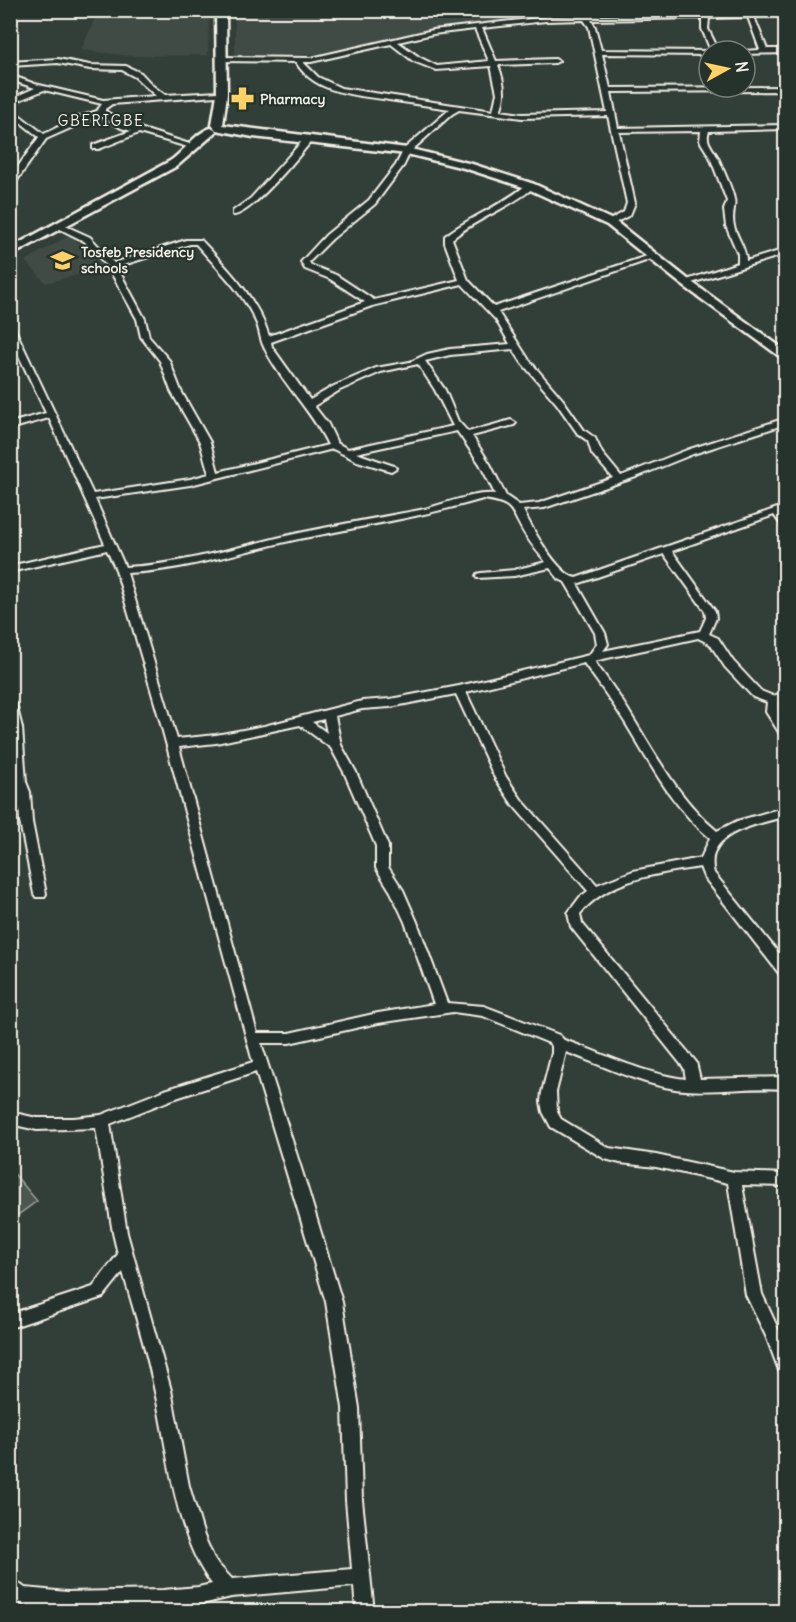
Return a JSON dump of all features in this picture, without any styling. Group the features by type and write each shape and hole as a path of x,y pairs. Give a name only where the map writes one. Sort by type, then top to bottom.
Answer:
{"main road":[{"path":"211,131 208,124 216,94 215,10"},
{"path":"221,10 222,94 217,125 253,134"},
{"path":"10,253 160,171 195,147 201,136 211,131 224,134 309,138 407,151 468,166 530,186 611,223 685,282 786,357"}],"street":[{"path":"542,10 546,19"},
{"path":"706,13 705,29 710,39"},
{"path":"221,59 321,58 433,32 546,19 587,19 621,14 786,14"},
{"path":"750,14 764,52"},
{"path":"587,19 592,27 605,90 616,128 631,209 626,215 611,223"},
{"path":"477,26 500,82 500,109 496,113"},
{"path":"393,42 423,63 436,68 555,61"},
{"path":"757,52 786,51"},
{"path":"597,52 697,53"},
{"path":"298,59 300,64 319,81 340,90 496,113 594,116 612,113"},
{"path":"10,64 58,61 90,67 123,68 138,75 150,88 165,98"},
{"path":"10,77 22,83 109,102 216,94"},
{"path":"10,102 42,87"},
{"path":"605,90 783,89 786,106"},
{"path":"101,112 101,108 109,102"},
{"path":"372,303 333,277 308,267 305,262 329,237 372,202 400,165 407,151 449,112 457,108"},
{"path":"10,111 22,118 42,137"},
{"path":"10,184 15,170 42,137 67,128 82,117 101,112 137,131 195,147"},
{"path":"594,116 616,128 786,127"},
{"path":"10,122 22,118"},
{"path":"706,128 703,135 704,141 714,157 731,201 728,210 730,226 742,254 742,263"},
{"path":"96,147 137,131"},
{"path":"236,213 254,200 309,138"},
{"path":"530,186 514,200 463,226 448,237 464,281 492,311 525,361 561,402 581,432 592,440 597,454 619,479"},
{"path":"58,226 87,239 112,266 141,319 145,337 164,360 176,391 205,442 214,476"},
{"path":"112,266 198,242 235,282 260,321 265,341 291,382 323,424 334,446 360,459 392,468"},
{"path":"685,282 785,251"},
{"path":"492,311 653,257"},
{"path":"265,341 372,303 464,281"},
{"path":"10,327 90,497 121,570 252,1038 334,1302 351,1408 354,1500 365,1611"},
{"path":"309,405 337,388 364,376 420,360 450,352 516,346"},
{"path":"420,360 440,390 462,431 485,464 502,498"},
{"path":"10,426 52,414"},
{"path":"517,508 540,506 690,452 786,421"},
{"path":"346,452 511,423"},
{"path":"90,497 214,476 334,446"},
{"path":"121,570 150,569 178,564 493,496 502,498 517,508 531,535 553,564 569,580 600,633 603,644 590,659"},
{"path":"569,580 577,581 781,509 786,524"},
{"path":"10,569 110,546"},
{"path":"666,550 710,611 711,618 704,635"},
{"path":"480,576 514,573 553,564"},
{"path":"171,744 216,740 329,715 362,705 390,704 459,690 689,635 704,635 714,640 729,664 758,694 773,700 786,696"},
{"path":"601,647 615,652"},
{"path":"590,659 674,793 694,820 717,838"},
{"path":"459,690 501,778 517,802 596,892"},
{"path":"773,700 772,712 786,734"},
{"path":"10,704 15,728 20,782 24,792 26,822 40,894"},
{"path":"329,715 335,745 350,772 381,846 382,868 397,890 411,922 442,1007"},
{"path":"302,721 312,726 335,745"},
{"path":"786,811 726,830 717,838 705,862 708,874 786,972"},
{"path":"694,1085 691,1066 576,924 574,913 596,892 618,880 705,862"},
{"path":"252,1038 305,1035 358,1022 442,1007 470,1008 483,1011 560,1044 673,1083 694,1085 769,1081 786,1083"},
{"path":"560,1044 550,1086 550,1115 556,1123 605,1153 656,1161 734,1178 786,1180"},
{"path":"10,1118 37,1124 102,1121 170,1094 261,1065"},
{"path":"102,1121 120,1233 163,1390 181,1486 196,1537 209,1567 222,1583 231,1588"},
{"path":"734,1178 754,1295 786,1368"},
{"path":"10,1321 98,1292 127,1255"},
{"path":"10,1586 24,1596 114,1606 198,1596 231,1588 362,1577"}],"shaded area":[{"path":"502,10 505,20 425,30 334,52 298,55 235,55 235,11"},
{"path":"97,14 209,15 208,55 130,56 81,50"},
{"name":"Tosfeb Presidency schools","path":"70,235 105,268 46,283 25,261"},
{"path":"10,1169 37,1201 11,1220 10,1220"}],"place":[{"name":"Pharmacy","path":"242,99"},
{"name":"Tosfeb Presidency schools","path":"63,260"}],"district":[{"name":"GBERIGBE","path":"101,120"}]}
